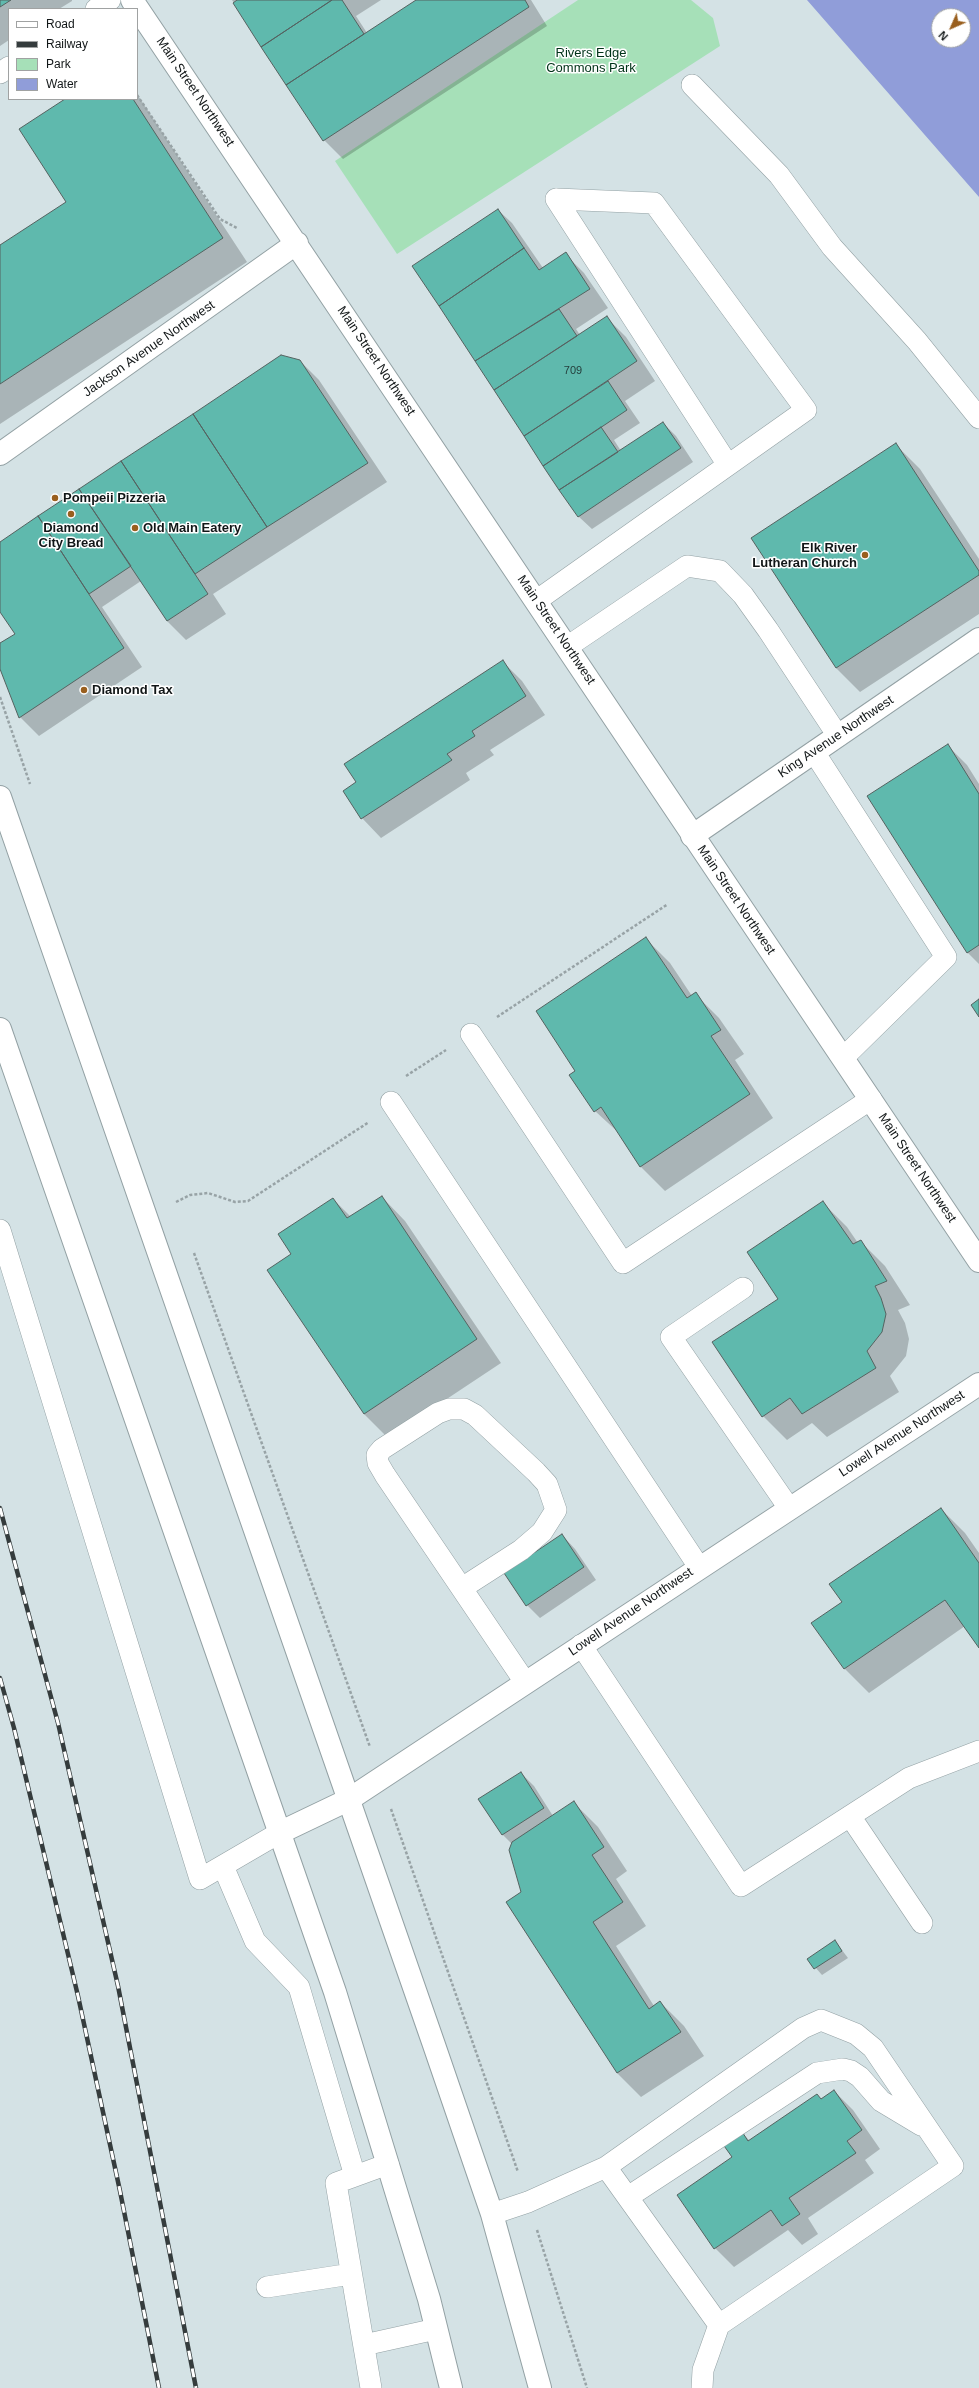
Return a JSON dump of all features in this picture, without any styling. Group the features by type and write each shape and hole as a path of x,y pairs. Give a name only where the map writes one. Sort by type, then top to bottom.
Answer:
{"main road":[{"name":"Main Street Northwest","path":"138,9 297,243 692,836 979,1260"},
{"name":"Jackson Avenue Northwest","path":"0,454 297,243"},
{"name":"King Avenue Northwest","path":"692,836 979,639"},
{"path":"0,797 492,2214 540,2388"},
{"path":"0,1029 335,1992 388,2164 436,2329 451,2388"},
{"name":"Lowell Avenue Northwest","path":"279,1833 348,1800 699,1567 979,1384"}],"lane":[{"path":"98,8 110,0"},
{"path":"692,85 779,175 832,247 917,341 979,418"},
{"path":"536,601 806,410 654,203 556,199 728,465"},
{"path":"567,647 687,566 720,571 743,596 768,630 838,736"},
{"path":"814,752 946,958 843,1058"},
{"path":"471,1034 623,1263 871,1099"},
{"path":"391,1102 699,1567"},
{"path":"0,1230 200,1880 279,1833"},
{"path":"744,1288 671,1337 789,1508"},
{"path":"462,1588 521,1550 542,1532 556,1510 547,1484 475,1415 464,1410 449,1409 438,1413 382,1449 377,1455 378,1463 385,1476 525,1682"},
{"path":"582,1645 741,1886 909,1778 979,1751"},
{"path":"850,1816 922,1924"},
{"path":"223,1866 255,1941 299,1987 355,2176"},
{"path":"492,2214 528,2202 606,2167 803,2028 821,2020 856,2034 873,2048 953,2166 720,2325 703,2370 702,2388"},
{"path":"628,2197 817,2073 837,2070 851,2071 860,2077 881,2101 928,2130"},
{"path":"371,2388 336,2183 388,2164"},
{"path":"606,2167 720,2325"},
{"path":"267,2287 351,2274"},
{"path":"364,2345 436,2329"}],"path":[{"path":"138,96 220,219 237,228"},
{"path":"0,697 31,787"},
{"path":"400,1080 668,904"},
{"path":"176,1202 190,1195 208,1193 235,1202 248,1201 369,1122 366,1117"},
{"path":"173,1194 178,1209"},
{"path":"192,1246 365,1734"},
{"path":"394,1819 528,2202 587,2388"}],"green space":[{"name":"Rivers Edge Commons Park","path":"578,0 691,0 713,18 720,46 397,254 335,161"}],"water":[{"path":"807,0 979,0 979,197"}],"building":[{"path":"0,0 11,0 0,7"},
{"path":"237,0 332,0 261,47 233,3"},
{"path":"332,0 342,0 364,34 286,85 261,47"},
{"path":"416,0 525,0 529,7 323,141 286,85"},
{"path":"63,100 134,100 223,238 0,384 0,245 66,202 19,129"},
{"path":"498,209 524,248 439,306 412,266"},
{"path":"524,248 539,270 566,252 590,289 475,361 439,306"},
{"path":"559,309 577,336 494,390 475,361"},
{"path":"607,316 637,361 524,436 494,390"},
{"path":"281,355 300,360 368,463 267,527 193,414"},
{"path":"608,381 627,410 543,466 524,436"},
{"path":"193,414 267,527 195,574 121,461"},
{"path":"663,422 681,448 578,517 559,490"},
{"path":"601,427 618,452 559,490 543,466"},
{"name":"Elk River Lutheran Church","path":"896,443 979,571 979,575 836,668 751,538"},
{"name":"Old Main Eatery","path":"121,461 208,594 167,621 79,489"},
{"path":"79,489 131,566 89,594 38,516"},
{"path":"38,516 124,648 19,718 0,669 0,643 15,634 0,612 0,542"},
{"path":"503,660 526,696 472,731 475,736 447,754 452,760 361,819 343,791 356,782 344,764"},
{"path":"948,744 979,794 979,945 967,953 867,796"},
{"path":"646,937 687,998 696,992 721,1030 711,1036 750,1094 640,1167 601,1107 594,1112 569,1075 575,1071 536,1011"},
{"path":"979,999 979,1017 971,1005"},
{"path":"382,1196 477,1339 364,1414 267,1270 291,1254 278,1234 333,1198 347,1218"},
{"path":"823,1201 853,1244 861,1240 887,1281 875,1286 886,1314 882,1332 867,1351 876,1368 802,1414 790,1398 762,1417 712,1342 778,1299 747,1252"},
{"path":"941,1508 979,1563 979,1648 945,1600 844,1669 811,1623 842,1602 829,1584"},
{"path":"562,1534 584,1567 526,1606 504,1573"},
{"path":"521,1772 544,1808 502,1835 478,1799"},
{"path":"574,1801 604,1847 592,1855 623,1902 593,1922 649,2009 660,2001 681,2032 617,2073 506,1902 521,1892 509,1850 512,1842"},
{"path":"835,1940 842,1951 814,1969 807,1959"},
{"path":"834,2090 862,2130 847,2141 856,2153 789,2198 800,2214 782,2226 771,2210 714,2249 677,2195 732,2157 722,2143 741,2130 748,2141 817,2094 821,2099"}],"railway":[{"path":"0,1508 58,1723 118,1986 196,2388"},
{"path":"0,1678 14,1728 78,1996 120,2191 159,2388"}],"place":[{"name":"Pompeii Pizzeria","path":"55,498"},
{"name":"Diamond City Bread","path":"71,514"},
{"name":"Old Main Eatery","path":"135,528"},
{"name":"Elk River Lutheran Church","path":"865,555"},
{"name":"Diamond Tax","path":"84,690"}]}
